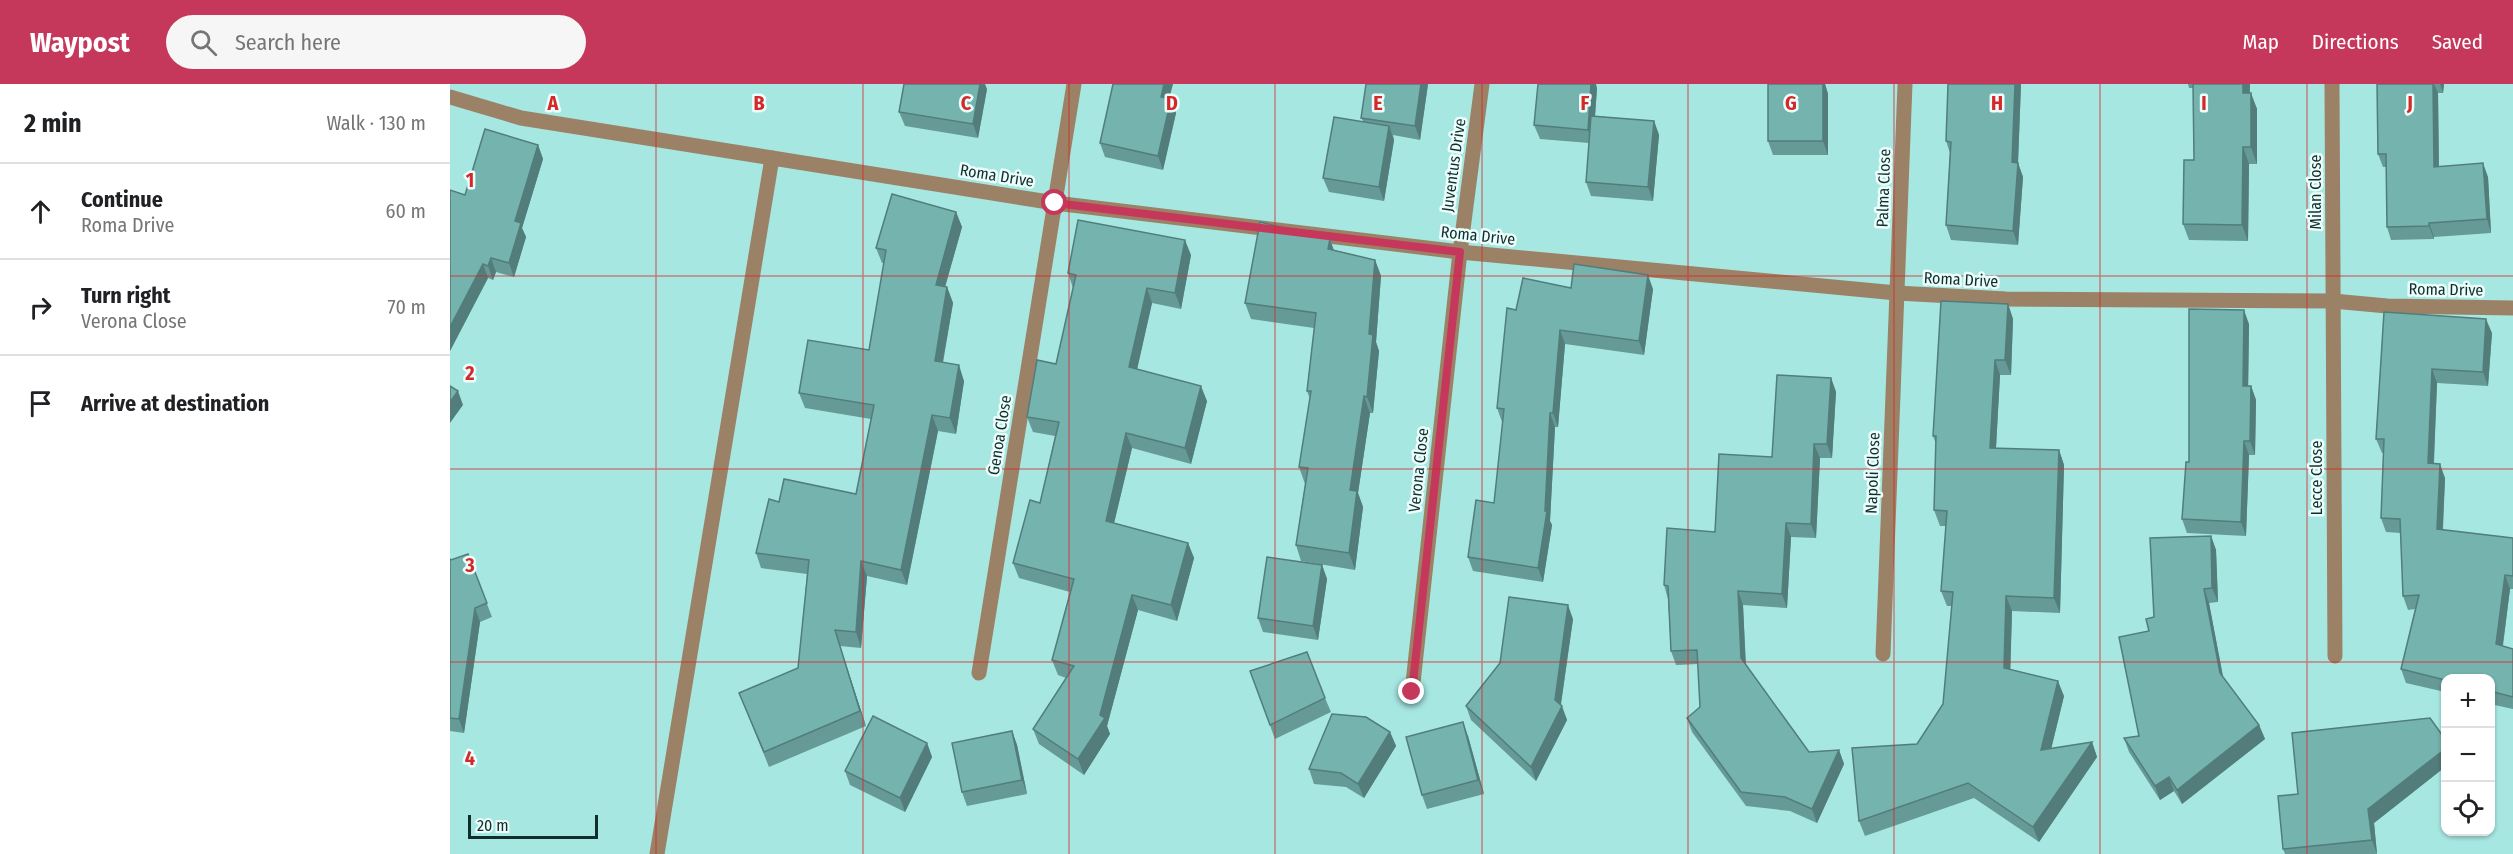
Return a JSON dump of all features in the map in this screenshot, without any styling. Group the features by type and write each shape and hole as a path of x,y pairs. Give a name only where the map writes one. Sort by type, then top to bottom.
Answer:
{"street":[{"name":"Genoa Close","path":"978,673 1074,84"},
{"name":"Juventus Drive","path":"1460,252 1482,84"},
{"name":"Palma Close","path":"1897,293 1905,84"},
{"name":"Milan Close","path":"2332,84 2333,301"},
{"name":"Roma Drive","path":"451,95 521,118 1055,203 1460,252 1897,293 2006,299 2333,301 2387,306 2513,308"},
{"path":"657,854 772,158"},
{"name":"Verona Close","path":"1412,692 1460,252"},
{"name":"Napoli Close","path":"1883,654 1897,293"},
{"name":"Lecce Close","path":"2333,301 2336,656"}],"building":[{"path":"904,84 980,84 973,124 899,112"},
{"path":"1113,84 1164,84 1161,97 1171,99 1158,156 1100,143"},
{"path":"1366,84 1421,84 1415,126 1361,118"},
{"path":"1538,84 1591,84 1588,130 1534,125"},
{"path":"1768,84 1823,84 1823,141 1768,141"},
{"path":"1948,84 2015,84 2012,162 2018,163 2013,231 1946,225 1951,142 1946,141"},
{"path":"2193,84 2243,84 2243,93 2251,93 2251,147 2243,147 2242,225 2183,224 2184,160 2194,160"},
{"path":"2377,84 2433,84 2434,167 2483,163 2487,219 2429,223 2429,226 2387,227 2386,154 2378,154"},
{"path":"1591,116 1654,121 1648,187 1586,182"},
{"path":"1334,117 1389,126 1379,187 1323,178"},
{"path":"485,129 538,145 515,221 521,223 509,263 491,258 488,266 483,264 450,327 450,190 465,195"},
{"path":"892,194 956,212 936,285 947,287 935,361 959,365 950,418 932,415 901,570 861,561 856,632 835,630 860,711 764,752 739,693 798,668 809,560 756,553 769,499 779,502 784,479 856,494 874,405 799,393 808,340 869,350 886,250 876,248"},
{"path":"1078,220 1185,240 1175,293 1147,288 1129,367 1201,386 1185,448 1126,433 1106,521 1188,543 1171,605 1132,595 1100,715 1105,718 1078,759 1033,729 1074,666 1052,660 1074,579 1013,563 1030,500 1040,503 1059,422 1027,417 1037,360 1056,364 1076,275 1068,273"},
{"path":"1260,222 1330,239 1328,249 1375,260 1369,334 1373,335 1367,397 1364,396 1350,490 1357,491 1349,553 1296,545 1308,468 1299,467 1311,391 1307,391 1316,313 1245,303"},
{"path":"1574,264 1648,275 1639,341 1560,330 1553,413 1550,413 1545,511 1547,511 1538,568 1468,557 1476,500 1494,503 1504,409 1497,408 1507,308 1516,310 1523,278 1571,288"},
{"path":"1941,301 2008,304 2005,360 1995,360 1990,448 2059,450 2054,598 2006,596 2004,668 2058,681 2041,750 2092,742 2033,827 1968,783 1859,821 1852,748 1917,744 1943,704 1953,592 1941,591 1947,511 1934,510 1936,436 1933,436"},
{"path":"2189,309 2244,310 2243,386 2251,386 2250,441 2244,441 2241,522 2182,519 2186,462 2189,462"},
{"path":"2384,312 2486,319 2483,372 2432,369 2428,463 2440,464 2437,529 2513,538 2513,576 2505,575 2496,644 2513,649 2513,697 2495,692 2495,674 2441,674 2441,679 2401,669 2419,595 2403,596 2400,519 2381,518 2384,439 2376,439"},
{"path":"1777,375 1831,378 1827,444 1814,444 1811,524 1786,523 1782,594 1738,591 1741,658 1809,752 1839,750 1812,809 1785,797 1741,792 1687,718 1700,707 1697,650 1671,651 1668,586 1664,585 1667,528 1715,532 1719,454 1772,457"},
{"path":"450,386 458,391 450,402"},
{"path":"2211,536 2212,588 2204,589 2220,673 2259,725 2177,790 2169,777 2155,786 2124,738 2139,736 2119,637 2149,631 2146,619 2154,617 2150,538"},
{"path":"468,554 487,603 475,608 459,719 450,718 450,559"},
{"path":"1267,557 1322,565 1313,626 1258,618"},
{"path":"1509,597 1568,605 1555,700 1562,706 1531,767 1466,706 1500,663"},
{"path":"1307,652 1325,698 1270,725 1250,671"},
{"path":"1332,714 1366,717 1390,732 1358,784 1341,773 1309,769"},
{"path":"873,716 927,743 900,798 845,771"},
{"path":"2430,718 2441,733 2441,752 2368,809 2372,840 2283,849 2278,796 2298,794 2292,733"},
{"path":"1463,722 1478,780 1422,795 1406,737"},
{"path":"1012,731 1022,780 962,792 952,743"}],"route":[{"path":"1055,203 1460,252 1412,692"}]}
